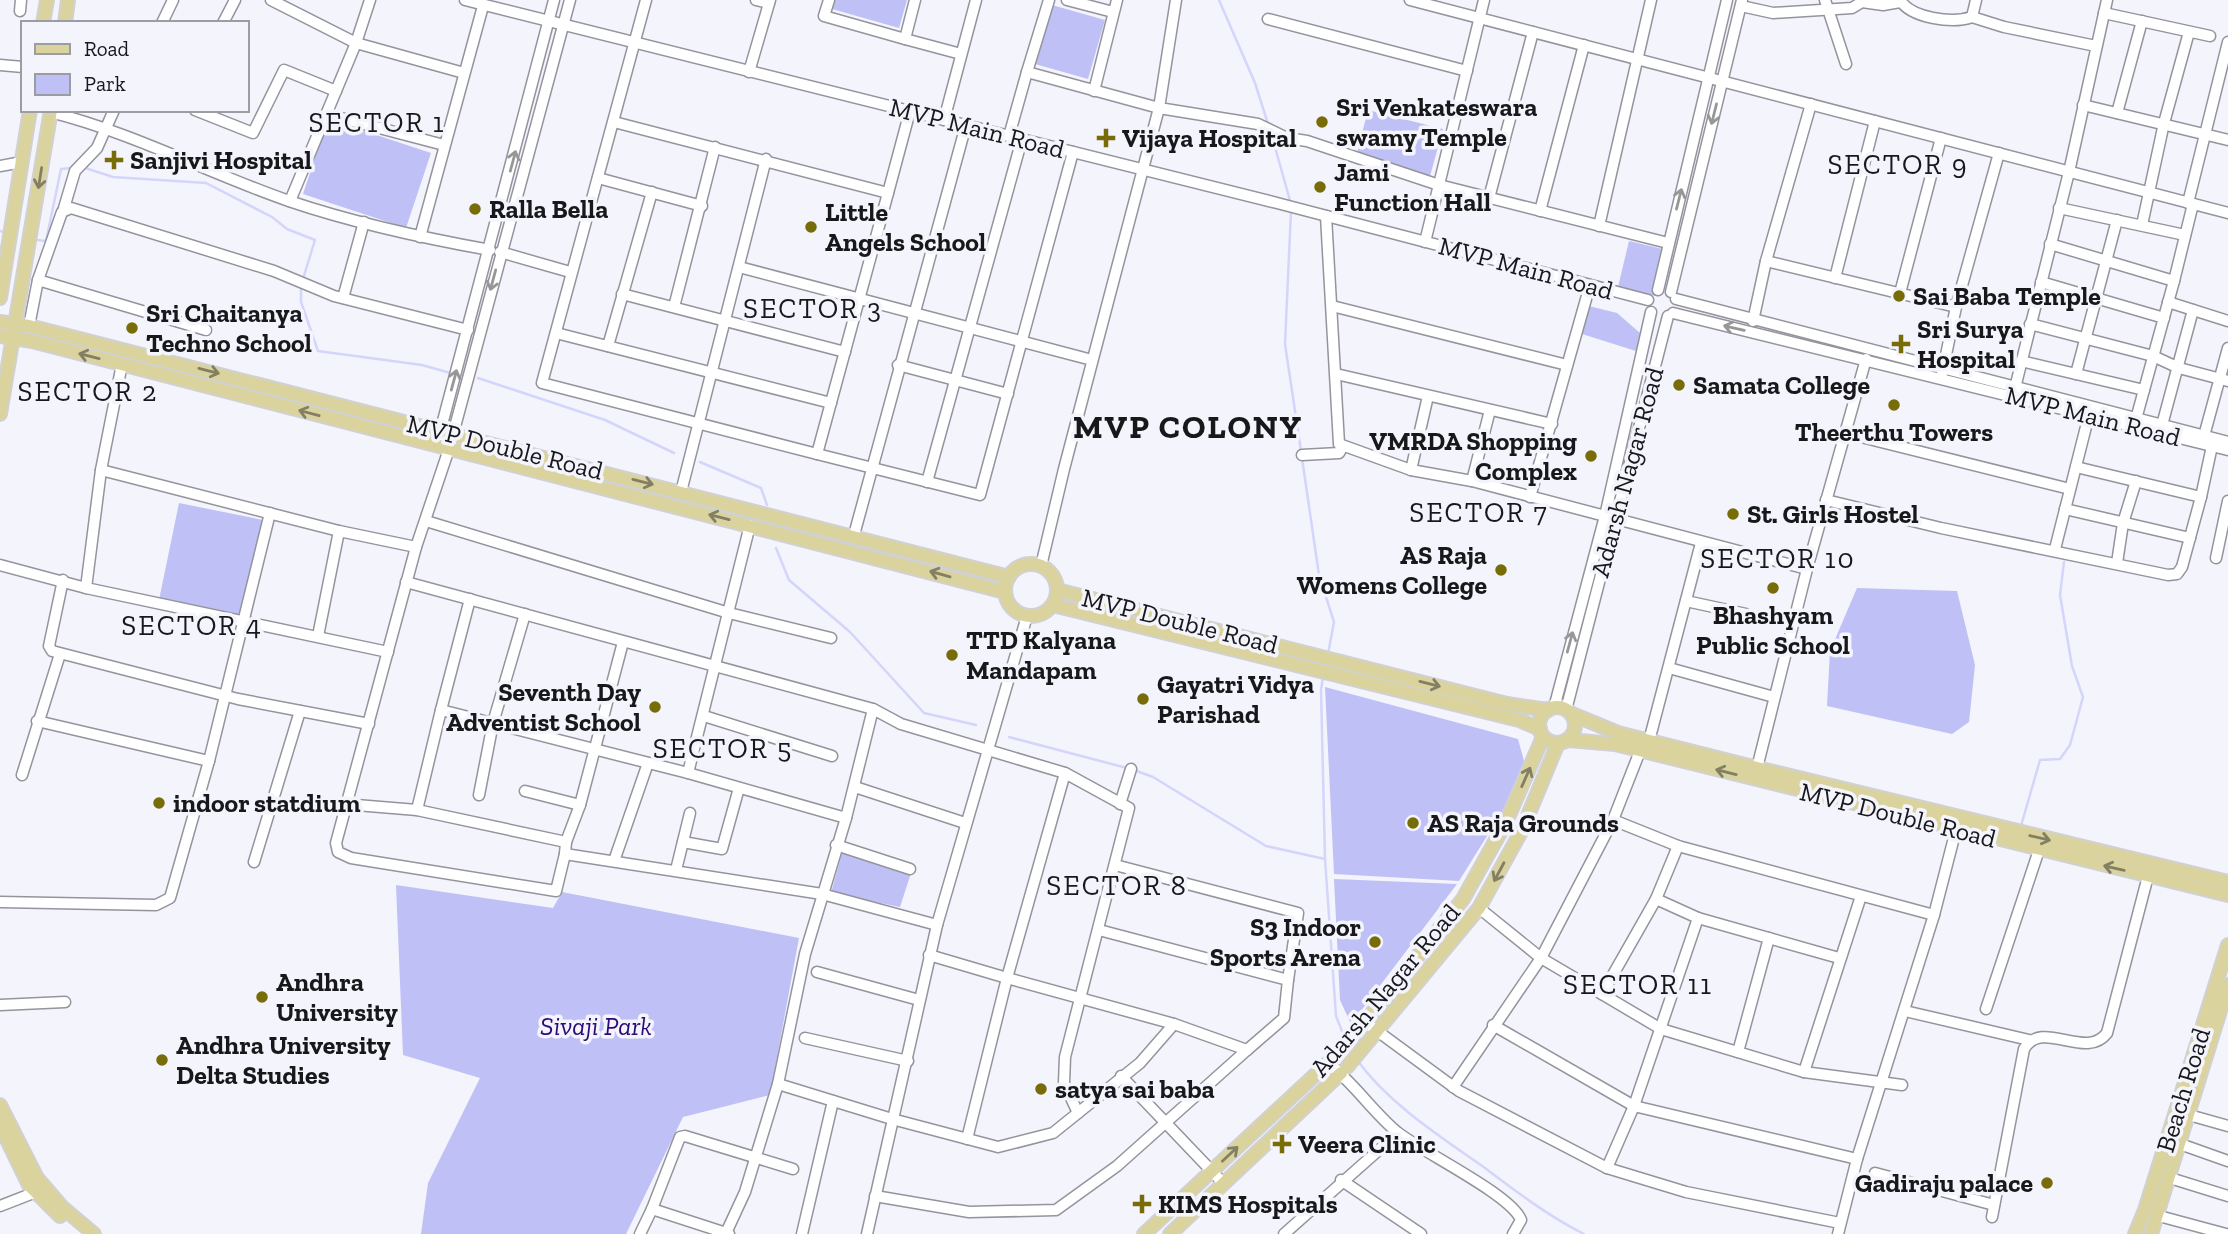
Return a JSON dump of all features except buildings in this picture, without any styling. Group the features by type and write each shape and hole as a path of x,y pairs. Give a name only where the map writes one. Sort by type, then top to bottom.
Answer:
{"main road":[{"path":"43,21 47,0"},
{"path":"65,21 68,0"},
{"path":"0,298 30,112"},
{"path":"0,414 6,336 15,323 50,112"},
{"path":"0,266 9,241"},
{"name":"MVP Double Road","path":"0,321 447,431 1009,577"},
{"name":"MVP Double Road","path":"6,336 1005,592"},
{"path":"251,398 254,383"},
{"path":"349,424 354,408"},
{"path":"750,525 754,510"},
{"path":"849,550 854,535"},
{"path":"1023,566 1041,566 1053,576 1057,590 1053,605 1042,614 1027,616 1012,608 1005,592 1009,577 1023,566"},
{"name":"MVP Double Road","path":"1057,590 1510,704 1563,712 1618,733 1649,740 1756,774"},
{"path":"1107,618 1111,604"},
{"name":"MVP Double Road","path":"1053,605 1395,689"},
{"path":"1282,661 1285,647"},
{"path":"1399,676 1395,689 1518,720 1541,733"},
{"name":"Adarsh Nagar Road","path":"1144,1234 1329,1062 1365,1022 1463,899 1506,822 1541,733 1540,722 1563,712 1573,735 1563,742 1522,830 1479,908 1379,1032 1344,1070 1170,1234"},
{"name":"MVP Double Road","path":"1541,733 1563,742 1591,740 1756,774 1957,824 2228,882"},
{"name":"MVP Double Road","path":"1957,824 2039,850 2228,895"},
{"name":"Beach Road","path":"2134,1234 2145,1210 2228,945"},
{"name":"Beach Road","path":"2151,1234 2159,1216 2228,985"},
{"path":"0,1105 37,1178 62,1207 94,1234"},
{"path":"0,1125 29,1185 82,1234"}],"street":[{"path":"163,21 173,0"},
{"path":"224,21 235,0"},
{"path":"271,0 356,43 464,73"},
{"path":"290,201 356,43 370,0"},
{"path":"554,0 495,251 468,330 426,521 416,547 369,724 344,804 336,843 338,852 351,858 556,891 566,842 580,805 623,642"},
{"path":"447,431 495,251 570,0"},
{"path":"646,0 542,383 980,495 1073,152"},
{"path":"749,72 769,1 755,0"},
{"path":"829,0 824,16 961,54"},
{"path":"905,39 915,0"},
{"path":"944,120 976,0"},
{"path":"1009,136 1049,0"},
{"path":"1067,0 1114,12"},
{"path":"1094,91 1117,0"},
{"path":"1041,566 1159,108 1176,0"},
{"path":"1410,0 2228,213"},
{"path":"1425,242 1484,0"},
{"path":"1599,226 1649,0"},
{"path":"1563,712 1651,312 1648,300 1658,290 1727,0"},
{"path":"1972,17 1976,0"},
{"path":"2015,388 2070,172 2107,0"},
{"path":"1651,312 1657,316 1670,314 1741,3 1773,13 1826,4 1852,8 1861,2 1882,5 1900,1 1933,19 1957,22 1972,17 2004,27 2096,46"},
{"path":"420,237 464,73 474,2"},
{"name":"MVP Main Road","path":"474,2 1301,209 1648,300"},
{"path":"1826,4 1846,64"},
{"path":"2104,13 2210,36"},
{"path":"1268,19 1467,71"},
{"path":"2118,113 2142,21"},
{"path":"1489,198 1533,32"},
{"path":"2142,225 2164,123 2189,32"},
{"path":"2136,419 2185,235 2204,132 2225,75 2228,42"},
{"path":"1540,211 1584,45"},
{"path":"0,65 21,66"},
{"path":"200,112 253,133 284,70 336,91"},
{"path":"1027,72 1159,108 1263,125 1287,138 1307,141 1439,185 1668,243"},
{"path":"1753,321 1766,261 1811,104"},
{"path":"2083,105 2204,132 2228,140"},
{"path":"817,454 910,111"},
{"path":"54,112 105,126 290,201 420,237 495,251 570,272"},
{"path":"29,326 38,280 75,171 97,148 113,112"},
{"path":"326,114 444,145"},
{"path":"1835,278 1875,121"},
{"path":"614,122 766,159 888,193"},
{"path":"854,535 870,467 966,125"},
{"path":"1900,293 1941,138"},
{"path":"927,482 1022,139"},
{"path":"674,307 715,147"},
{"path":"1942,374 1956,307 1999,153"},
{"path":"681,492 766,159"},
{"path":"0,166 22,162"},
{"path":"598,178 702,206"},
{"path":"608,346 652,192"},
{"path":"64,208 274,271 306,286 344,298 468,330"},
{"path":"2059,208 2185,235"},
{"path":"1326,216 1337,436 1343,446 1411,470 1472,481 1807,569"},
{"path":"2076,374 2117,220"},
{"path":"344,298 365,222"},
{"path":"2050,244 2174,281"},
{"path":"1766,261 1956,307"},
{"path":"739,267 1092,360"},
{"path":"38,280 206,330"},
{"path":"2040,282 2164,318"},
{"path":"1530,497 1590,285"},
{"path":"1658,290 1753,321 1942,374 2015,388 2090,411 2136,419 2228,442"},
{"path":"622,294 845,352"},
{"path":"2168,302 2228,321"},
{"path":"1332,306 1567,365"},
{"path":"2162,425 2193,310"},
{"name":"MVP Main Road","path":"1670,314 1942,374 2090,411 2228,450"},
{"name":"Adarsh Nagar Road","path":"1563,712 1670,314"},
{"path":"2030,324 2153,356 2179,368 2223,380"},
{"path":"556,332 831,403"},
{"path":"2204,436 2223,380 2228,348"},
{"path":"1756,774 1807,569 1866,359"},
{"path":"2021,361 2144,390"},
{"path":"86,588 101,470 122,364"},
{"path":"898,365 1008,394"},
{"path":"1336,374 1552,424"},
{"path":"1411,470 1428,396"},
{"path":"1472,481 1490,410"},
{"path":"2055,549 2090,411"},
{"path":"1844,433 2070,489"},
{"path":"1302,455 1339,453 1343,446"},
{"path":"1826,500 1941,528 2055,549 2168,575 2177,574 2182,568 2212,446"},
{"path":"2076,467 2201,497"},
{"path":"101,470 339,531 416,547"},
{"path":"2117,563 2123,523 2136,481"},
{"path":"2216,558 2228,501"},
{"path":"2065,509 2190,538"},
{"path":"0,902 156,905 164,902 174,888 209,761 270,513"},
{"path":"426,521 729,613 831,638"},
{"path":"688,773 750,525"},
{"path":"318,636 339,531"},
{"path":"1649,740 1701,543"},
{"path":"0,565 86,588 388,652"},
{"path":"63,580 49,646 60,654 224,694 369,724"},
{"path":"406,583 716,669 873,709 901,724 1065,773 1129,808 1065,1056 1064,1083 1078,1113"},
{"path":"417,810 470,599"},
{"path":"1686,601 1746,614"},
{"path":"479,795 493,723 525,614"},
{"path":"867,1234 892,1119 908,1061 929,955 1027,616"},
{"path":"22,775 60,654"},
{"path":"1669,668 1774,697"},
{"path":"652,1209 728,1234 745,1192 778,1084 805,954 855,787 873,709"},
{"path":"440,710 688,773 846,818"},
{"path":"254,862 300,711"},
{"path":"704,716 832,756"},
{"path":"37,721 209,761"},
{"path":"1453,1087 1541,958 1613,820 1640,751"},
{"path":"614,861 648,763"},
{"path":"1120,804 1131,769"},
{"path":"967,1139 1007,978 1065,773"},
{"path":"855,787 965,823"},
{"path":"683,842 722,849 739,788"},
{"path":"525,791 580,805"},
{"path":"344,804 417,810 566,842"},
{"path":"676,870 691,813"},
{"path":"1613,820 1678,846 1934,915"},
{"path":"1365,1022 1453,1087 1607,1168 1686,1192 1839,1230 1857,1159 1934,915 1957,824"},
{"path":"836,845 910,869"},
{"path":"1602,995 1656,899 1678,846"},
{"path":"1986,1009 2039,850"},
{"path":"565,854 822,894 937,925"},
{"path":"875,1196 969,1212 1056,1210 1116,1166 1284,1018 1298,913 1115,865"},
{"path":"1905,1011 2029,1040 2039,1037 2091,1044 2101,1040 2107,1033 2148,876"},
{"path":"1804,1072 1861,896"},
{"path":"1656,899 1698,918 1839,958"},
{"path":"1479,908 1541,958 1661,1028 1804,1072 1902,1086"},
{"path":"1607,1168 1634,1106 1698,918"},
{"path":"1099,930 1288,980"},
{"path":"1738,1052 1769,937"},
{"path":"929,955 1174,1024 1247,1051"},
{"path":"817,972 919,1000"},
{"path":"0,1005 65,1002"},
{"path":"778,1084 892,1119 998,1147 1053,1132 1140,1063 1174,1024"},
{"path":"1493,1025 1634,1106 1857,1159"},
{"path":"805,1038 908,1061"},
{"path":"1992,1217 2024,1049 2029,1040"},
{"path":"1329,1062 1344,1070 1398,1133 1475,1181 1517,1212 1521,1220 1513,1234"},
{"path":"1121,1076 1224,1184"},
{"path":"802,1234 833,1101"},
{"path":"2189,1115 2228,1126"},
{"path":"1284,1234 1341,1180 1398,1133"},
{"path":"640,1234 680,1137 685,1136 793,1169"},
{"path":"2180,1144 2228,1161"},
{"path":"1875,1173 1994,1205"},
{"path":"2170,1178 2228,1196"},
{"path":"1341,1180 1421,1234"},
{"path":"0,1206 36,1192"},
{"path":"2159,1216 2192,1230 2226,1234"}],"green space":[{"path":"835,0 907,0 899,28 832,9"},
{"path":"1052,5 1105,20 1088,79 1035,64"},
{"path":"1368,110 1443,129 1430,176 1356,157"},
{"path":"328,119 431,153 406,228 303,194"},
{"path":"1629,241 1667,250 1656,296 1618,287"},
{"path":"1589,306 1617,313 1640,333 1636,351 1582,334"},
{"path":"179,503 263,520 244,617 159,600"},
{"path":"1857,588 1957,591 1975,665 1969,722 1952,734 1827,706 1830,651"},
{"name":"AS Raja Grounds","path":"1325,687 1518,739 1527,772 1459,881 1334,874"},
{"path":"843,850 911,873 900,907 831,893"},
{"name":"S3 Indoor Sports Arena","path":"1334,879 1457,884 1351,1024 1340,1000"},
{"name":"Sivaji Park","path":"396,885 553,908 562,892 799,938 770,1095 683,1117 626,1234 421,1234 428,1183 480,1078 403,1055"}],"waterway":[{"path":"1219,0 1255,83 1269,127"},
{"path":"1271,133 1291,204"},
{"path":"82,167 113,177 206,183 272,217 287,229 315,240 303,279"},
{"path":"37,240 46,241 61,169 72,168"},
{"path":"1291,211 1285,344 1301,451"},
{"path":"0,231 4,232"},
{"path":"301,285 301,302 318,351 422,365 454,374"},
{"path":"478,378 605,420 674,453"},
{"path":"1302,458 1319,575 1334,622 1328,654"},
{"path":"700,462 761,488 767,505"},
{"path":"776,548 789,580 850,632 924,713 976,725"},
{"path":"2021,826 2040,760 2060,759 2070,745 2083,697 2072,666 2060,595 2064,562"},
{"path":"1323,677 1321,690 1325,859 1336,1016 1345,1039"},
{"path":"1009,737 1127,768"},
{"path":"1134,770 1153,777 1266,846 1325,859"},
{"path":"1357,1060 1384,1091 1416,1119 1533,1203 1584,1234"}],"place":[{"name":"Sri Venkateswara swamy Temple","path":"1322,122"},
{"name":"Vijaya Hospital","path":"1106,138"},
{"name":"Sanjivi Hospital","path":"114,160"},
{"name":"Jami Function Hall","path":"1320,187"},
{"name":"Ralla Bella","path":"475,209"},
{"name":"Little Angels School","path":"811,227"},
{"name":"Sai Baba Temple","path":"1899,296"},
{"name":"Sri Chaitanya Techno School","path":"132,328"},
{"name":"Sri Surya Hospital","path":"1901,344"},
{"name":"Samata College","path":"1679,385"},
{"name":"Theerthu Towers","path":"1894,405"},
{"name":"VMRDA Shopping Complex","path":"1591,456"},
{"name":"St. Girls Hostel","path":"1733,514"},
{"name":"AS Raja Womens College","path":"1501,570"},
{"name":"Bhashyam Public School","path":"1773,588"},
{"name":"TTD Kalyana Mandapam","path":"952,655"},
{"name":"Gayatri Vidya Parishad","path":"1143,699"},
{"name":"Seventh Day Adventist School","path":"655,707"},
{"name":"indoor statdium","path":"159,803"},
{"name":"AS Raja Grounds","path":"1413,823"},
{"name":"S3 Indoor Sports Arena","path":"1375,942"},
{"name":"Andhra University","path":"262,997"},
{"name":"Andhra University Delta Studies","path":"162,1060"},
{"name":"satya sai baba","path":"1041,1089"},
{"name":"Veera Clinic","path":"1282,1144"},
{"name":"Gadiraju palace","path":"2047,1183"},
{"name":"KIMS Hospitals","path":"1142,1204"}],"district":[{"name":"SECTOR 1","path":"377,122"},
{"name":"SECTOR 9","path":"1898,164"},
{"name":"SECTOR 3","path":"813,308"},
{"name":"SECTOR 2","path":"88,391"},
{"name":"MVP COLONY","path":"1188,426"},
{"name":"SECTOR 7","path":"1479,512"},
{"name":"SECTOR 10","path":"1778,558"},
{"name":"SECTOR 4","path":"192,625"},
{"name":"SECTOR 5","path":"723,748"},
{"name":"SECTOR 8","path":"1117,885"},
{"name":"SECTOR 11","path":"1638,984"}]}
